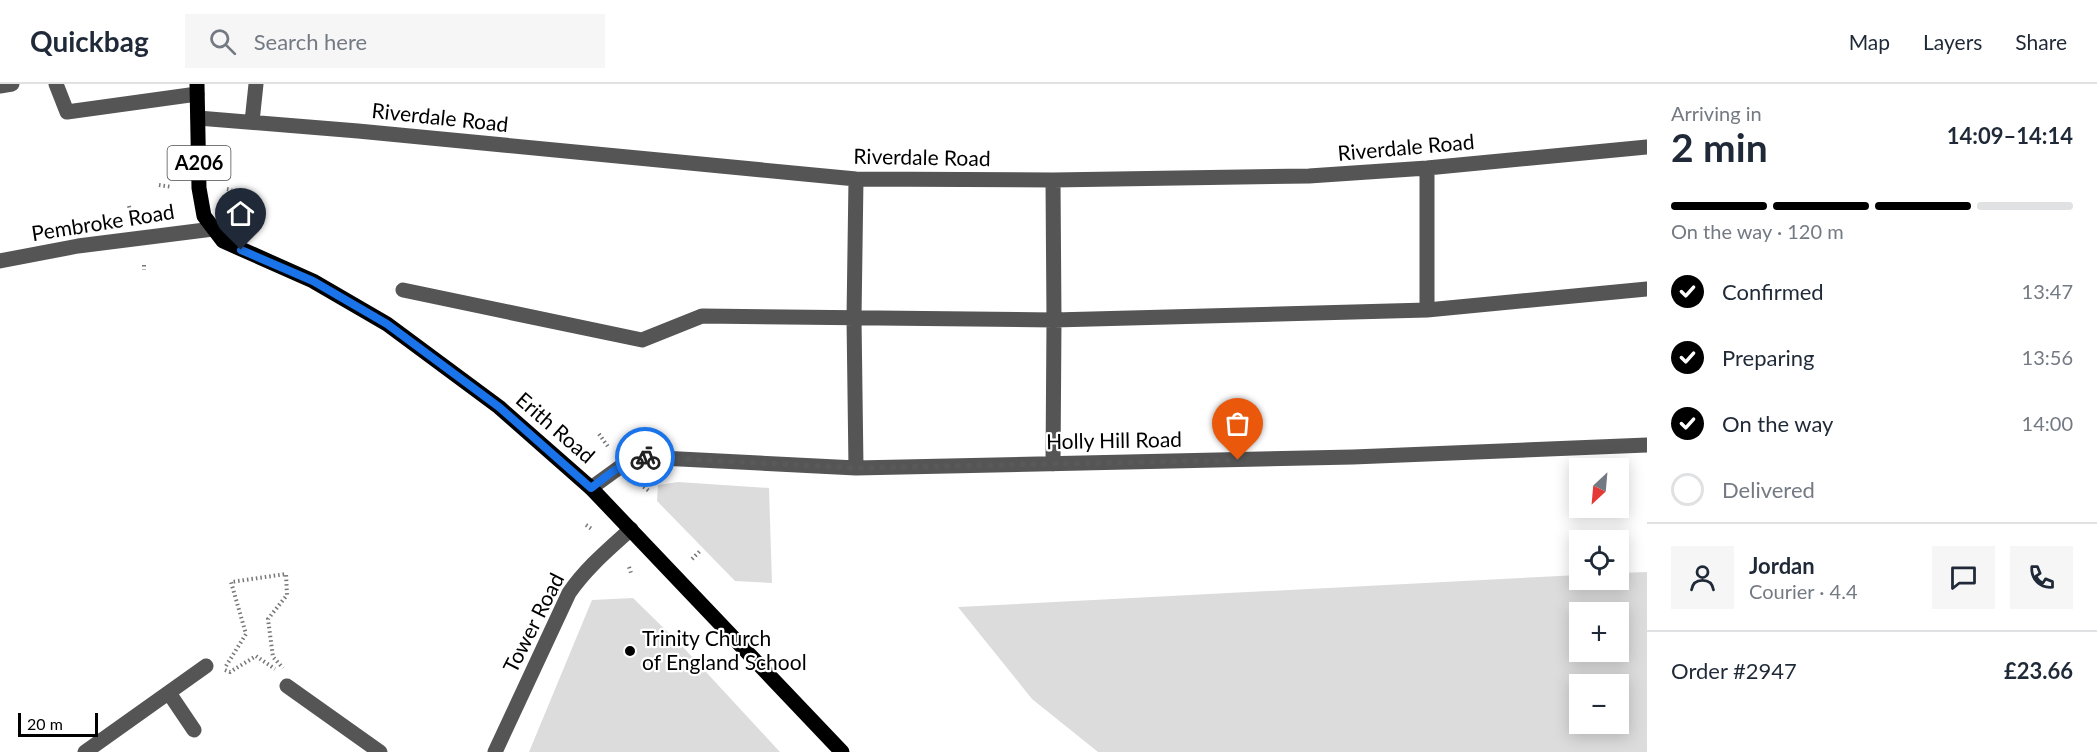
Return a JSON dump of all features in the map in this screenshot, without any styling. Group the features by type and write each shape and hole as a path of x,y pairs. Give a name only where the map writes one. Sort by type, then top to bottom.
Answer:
{"main road":[{"name":"A206","path":"197,89 199,188 204,216 213,229"},
{"name":"Erith Road","path":"213,229 223,241 313,281 387,324 499,407 591,488 842,752"}],"street":[{"path":"0,86 12,84"},
{"path":"56,84 67,112 197,89"},
{"path":"252,122 256,84"},
{"name":"Riverdale Road","path":"198,118 856,179 1053,180 1310,176 1427,168 1647,147"},
{"path":"1427,168 1427,310"},
{"path":"856,179 854,318 856,468"},
{"path":"1053,180 1053,464"},
{"name":"Pembroke Road","path":"0,261 78,246 213,229"},
{"path":"403,290 642,339 702,316 1054,320 1427,310 1647,289"},
{"name":"Holly Hill Road","path":"591,488 620,467 641,457 856,468 1353,457 1647,445"},
{"name":"Tower Road","path":"495,752 569,593 591,565 631,529"},
{"path":"86,752 206,666"},
{"path":"287,686 380,752"},
{"path":"169,693 194,730"}],"path":[{"path":"159,185 172,187"},
{"path":"129,206 132,219"},
{"path":"599,434 609,448"},
{"path":"640,484 649,491"},
{"path":"586,525 593,531"},
{"path":"692,559 700,551"},
{"path":"629,567 631,573"},
{"path":"224,670 246,634 231,582 286,574 288,595 268,620 273,657 290,676 287,686"},
{"path":"206,666 230,672 256,656 280,673 287,686"}],"shaded area":[{"path":"678,482 769,488 772,583 735,581 657,501 658,485"},
{"path":"1647,572 1647,752 1098,752 1032,699 958,607 1569,576 1569,590 1629,590 1629,573"},
{"name":"Trinity Church of England School","path":"633,598 682,646 780,752 529,752 592,600"}],"way so far":[{"path":"645,457 856,468 1238,460"}],"place":[{"name":"Trinity Church of England School","path":"630,651"}],"route":[{"path":"241,250 313,281 387,324 499,407 591,488 620,467 645,457"}]}
